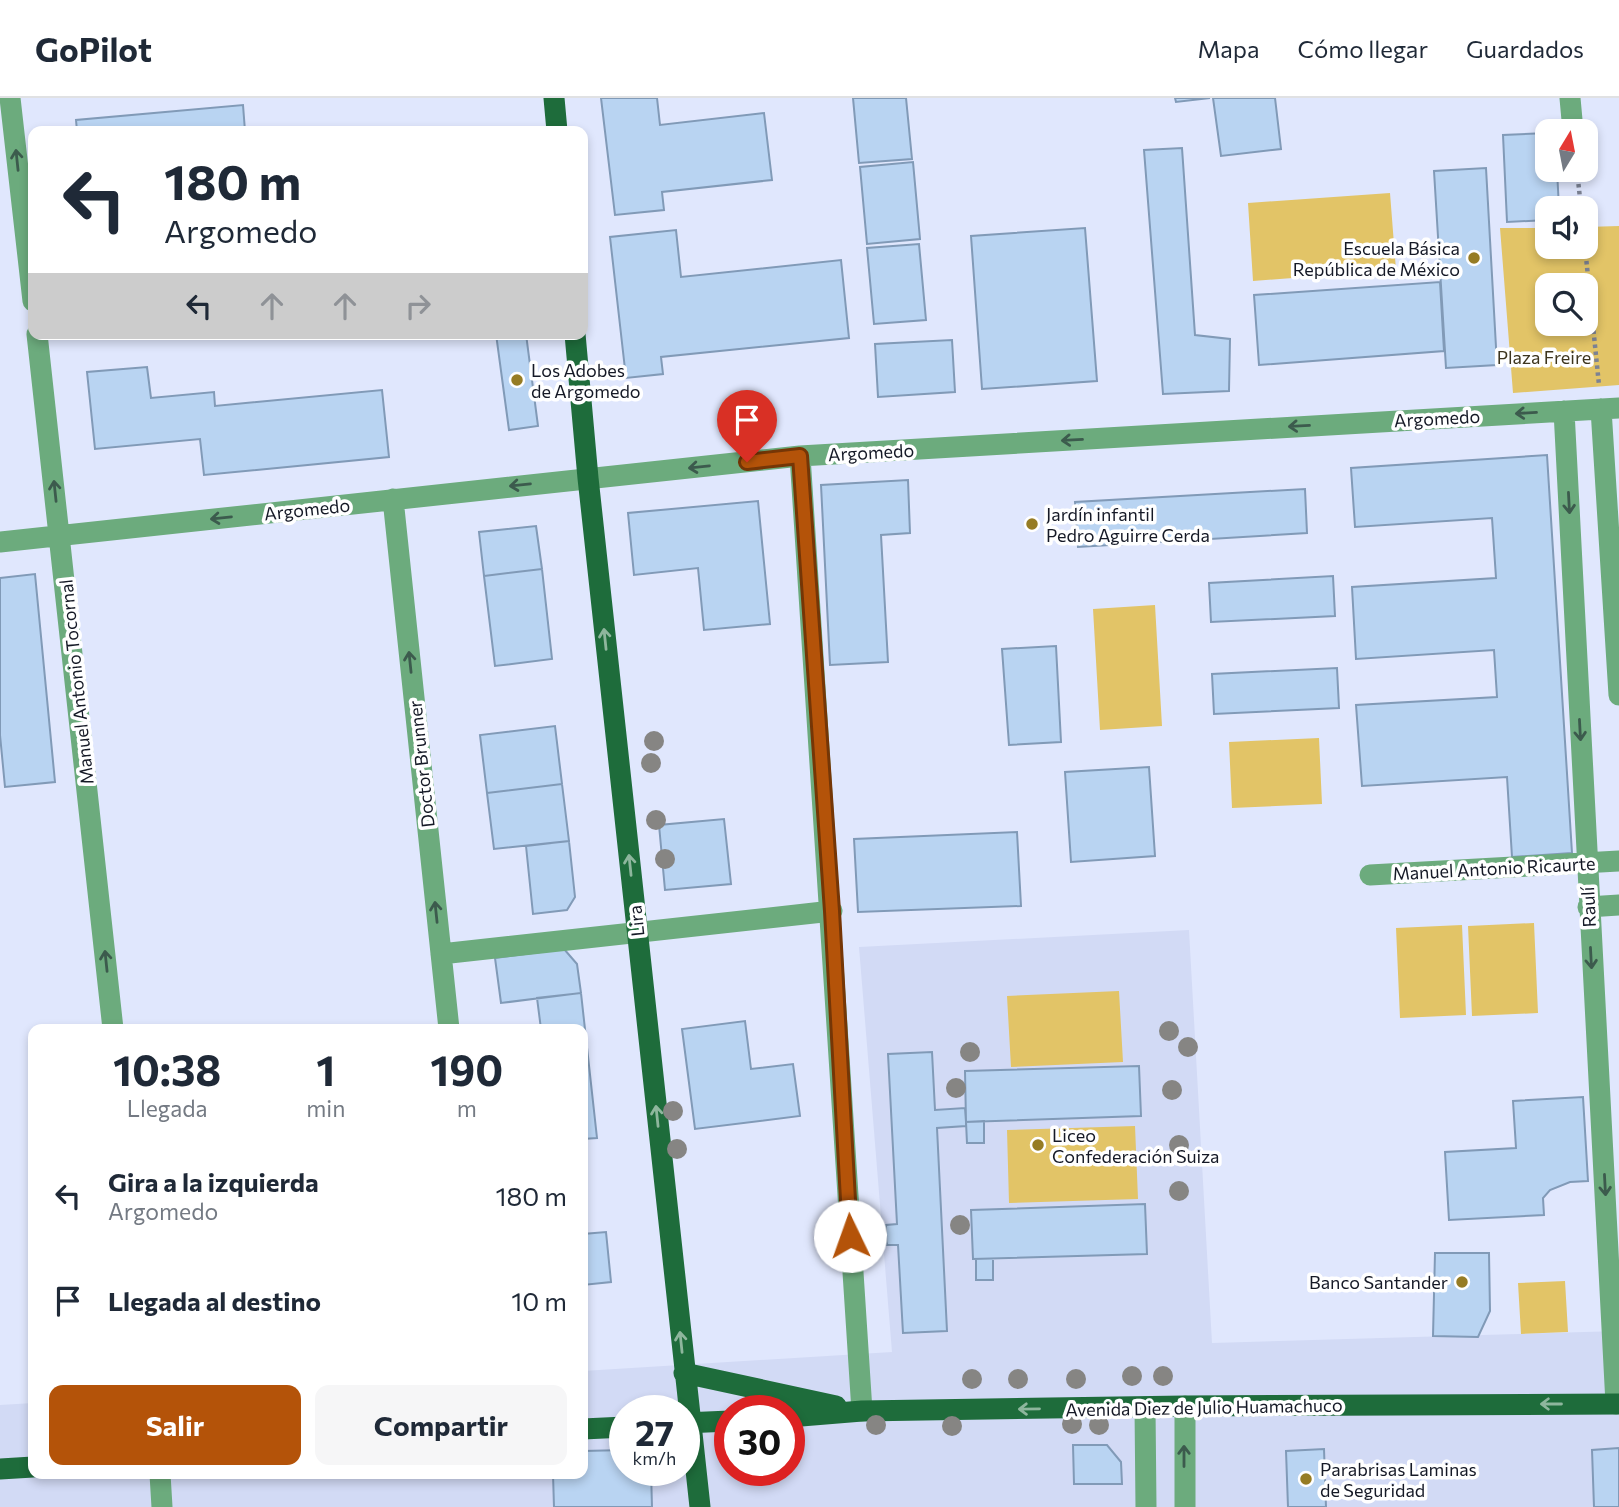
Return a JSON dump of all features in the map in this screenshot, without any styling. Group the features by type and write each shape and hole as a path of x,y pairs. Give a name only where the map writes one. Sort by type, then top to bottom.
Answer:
{"main road":[{"path":"554,98 556,126"},
{"name":"Lira","path":"576,340 685,1395"},
{"path":"684,1373 862,1412"},
{"name":"Avenida Diez de Julio Huamachuco","path":"805,1416 862,1412 1185,1406 1617,1404"},
{"path":"588,1429 609,1428"},
{"path":"0,1469 28,1467"},
{"name":"Lira","path":"697,1486 700,1507"}],"street":[{"path":"10,98 28,257"},
{"path":"1570,98 1572,119"},
{"name":"Manuel Antonio Tocornal","path":"38,340 112,1024"},
{"path":"1610,408 1619,695"},
{"name":"Argomedo","path":"0,542 800,456 1610,408"},
{"name":"Raulí","path":"1564,411 1588,906 1617,1404"},
{"path":"800,456 832,911 862,1412"},
{"name":"Doctor Brunner","path":"393,499 448,1024"},
{"name":"Manuel Antonio Ricaurte","path":"1370,875 1619,861"},
{"path":"1588,906 1619,905"},
{"path":"441,954 832,911"},
{"path":"1185,1406 1185,1507"},
{"path":"1145,1407 1146,1507"},
{"path":"160,1479 162,1507"}],"path":[{"path":"1587,259 1610,408"}],"shaded area":[{"path":"1189,930 1212,1343 1619,1331 1619,1507 0,1507 0,1405 28,1403 28,1479 588,1479 588,1371 892,1352 859,947"}],"green space":[{"path":"1390,193 1396,270 1253,281 1248,203"},
{"name":"Plaza Freire","path":"1619,226 1619,385 1513,393 1500,228 1535,228 1535,259 1598,259 1598,227"},
{"path":"1155,605 1162,726 1100,730 1093,609"},
{"path":"1319,738 1322,804 1232,808 1229,742"},
{"path":"1534,923 1538,1013 1472,1016 1468,926"},
{"path":"1462,925 1466,1015 1400,1018 1396,928"},
{"path":"1119,991 1123,1062 1011,1067 1007,996"},
{"path":"1135,1126 1138,1199 1009,1203 1007,1130"},
{"path":"1565,1281 1568,1332 1521,1334 1518,1283"}],"building":[{"path":"601,98 657,98 660,125 764,113 772,180 662,192 664,210 615,215"},
{"path":"853,98 906,98 912,159 859,163"},
{"path":"1175,98 1210,98 1176,102"},
{"path":"1213,98 1275,98 1281,149 1221,156"},
{"path":"243,105 245,126 77,126 76,120"},
{"path":"1535,134 1535,182 1558,182 1558,196 1535,196 1535,221 1507,222 1503,135"},
{"path":"1182,148 1195,335 1230,339 1229,391 1163,394 1144,150"},
{"path":"913,162 920,239 867,244 860,167"},
{"path":"1486,168 1497,365 1446,368 1434,171"},
{"path":"1085,228 1097,381 982,389 971,236"},
{"path":"676,230 681,277 841,260 849,338 661,357 663,374 626,378 610,237"},
{"path":"919,244 926,320 874,324 867,248"},
{"path":"1440,282 1444,351 1259,365 1254,295"},
{"name":"Los Adobes de Argomedo","path":"497,340 527,340 538,426 509,430"},
{"path":"952,340 955,392 878,397 875,344"},
{"path":"147,367 151,398 214,392 215,406 382,390 389,457 204,475 200,439 95,449 87,372"},
{"path":"1547,455 1572,853 1512,857 1507,777 1362,786 1356,705 1497,697 1494,650 1356,659 1352,587 1496,578 1492,518 1355,527 1351,468"},
{"path":"908,480 910,533 881,535 888,662 830,665 821,485"},
{"path":"1305,489 1307,533 1078,547 1075,502"},
{"path":"758,501 770,624 704,630 698,568 634,575 628,513"},
{"path":"536,526 542,569 484,576 479,532"},
{"path":"542,569 552,659 495,666 484,576"},
{"path":"35,574 55,782 5,787 0,735 0,578"},
{"path":"1333,576 1335,616 1211,622 1209,583"},
{"path":"1056,646 1061,742 1009,745 1002,649"},
{"path":"1337,668 1339,708 1214,714 1212,674"},
{"path":"555,726 562,784 487,793 480,735"},
{"path":"1149,767 1155,856 1071,862 1065,772"},
{"path":"562,784 569,841 494,849 487,793"},
{"path":"724,819 731,884 665,890 659,825"},
{"path":"1017,832 1021,906 858,912 854,839"},
{"path":"569,841 575,897 567,910 533,914 526,846"},
{"path":"564,949 577,964 581,993 501,1003 495,958"},
{"path":"581,993 584,1024 540,1024 537,998"},
{"path":"745,1021 751,1069 793,1064 800,1116 695,1129 682,1029"},
{"path":"932,1052 935,1110 965,1108 966,1122 966,1126 937,1128 947,1331 903,1333 898,1245 887,1245 886,1235 886,1225 897,1224 888,1054"},
{"path":"588,1056 597,1138 588,1139"},
{"path":"1139,1066 1141,1116 966,1122 965,1071"},
{"path":"1583,1097 1588,1181 1570,1182 1550,1190 1543,1198 1544,1215 1449,1220 1445,1152 1516,1148 1513,1101"},
{"path":"984,1121 984,1143 967,1143 966,1122"},
{"path":"1145,1204 1147,1254 973,1259 971,1210"},
{"path":"606,1232 611,1282 588,1284 588,1234"},
{"name":"Banco Santander","path":"1435,1253 1489,1253 1490,1311 1478,1337 1433,1336"},
{"path":"976,1259 993,1259 993,1280 976,1280"},
{"path":"1073,1445 1107,1445 1121,1462 1122,1484 1074,1484"},
{"path":"1619,1448 1619,1507 1594,1507 1592,1450"},
{"name":"Parabrisas Laminas de Seguridad","path":"1324,1449 1326,1507 1288,1507 1286,1451"},
{"path":"609,1450 609,1486 651,1486 652,1507 554,1507 553,1479 588,1479 588,1451"}],"place":[{"name":"Escuela Básica República de México","path":"1474,258"},
{"name":"Los Adobes de Argomedo","path":"517,380"},
{"name":"Jardín infantil Pedro Aguirre Cerda","path":"1032,524"},
{"name":"Liceo Confederación Suiza","path":"1038,1145"},
{"name":"Banco Santander","path":"1462,1282"},
{"name":"Parabrisas Laminas de Seguridad","path":"1306,1479"}],"route":[{"path":"747,462 800,456 832,911 850,1236"}]}
